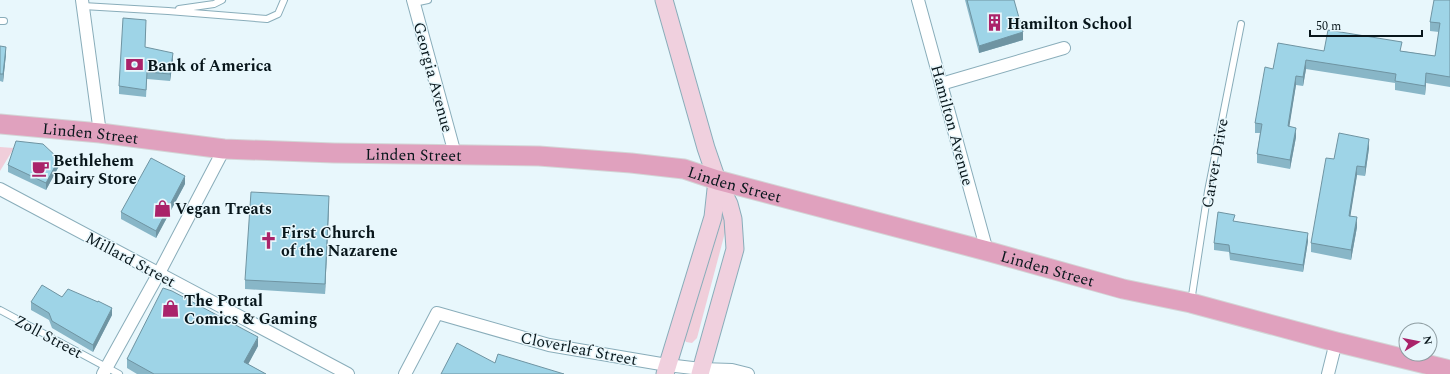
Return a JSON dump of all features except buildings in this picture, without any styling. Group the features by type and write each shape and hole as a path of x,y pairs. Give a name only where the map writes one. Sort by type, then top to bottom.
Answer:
{"main road":[{"name":"Linden Street","path":"0,124 100,133 224,149 334,153 539,156 631,163 684,169 717,180 1122,288 1191,304 1450,370"}],"street":[{"path":"664,0 706,148 717,180 729,204 733,219 735,249 700,371"},
{"name":"Hamilton Avenue","path":"918,0 987,251"},
{"name":"Georgia Avenue","path":"413,1 455,154"},
{"path":"82,3 100,133"},
{"path":"941,84 1064,48"},
{"path":"105,371 159,273 224,149"},
{"path":"666,369 713,216 717,180"},
{"name":"Millard Street","path":"0,189 348,374"},
{"name":"Cloverleaf Street","path":"405,374 437,313 549,345 666,369 700,371 732,370 748,374"},
{"path":"1328,374 1336,342"}],"lane":[{"path":"168,11 214,4 222,0"},
{"path":"82,3 267,19 278,14 284,0"},
{"path":"413,1 428,0"},
{"name":"Carver Drive","path":"1191,304 1208,191 1241,24"},
{"name":"Zoll Street","path":"0,310 105,371 119,374"}],"shaded area":[{"path":"0,147 14,148 0,171"},
{"path":"723,208 727,225 697,338 692,343 686,342 683,337"}],"place":[{"name":"Hamilton School","path":"994,23"},
{"name":"Bank of America","path":"134,65"},
{"name":"Bethlehem Dairy Store","path":"40,169"},
{"name":"Vegan Treats","path":"162,208"},
{"name":"First Church of the Nazarene","path":"268,241"},
{"name":"The Portal Comics & Gaming","path":"171,309"}]}
